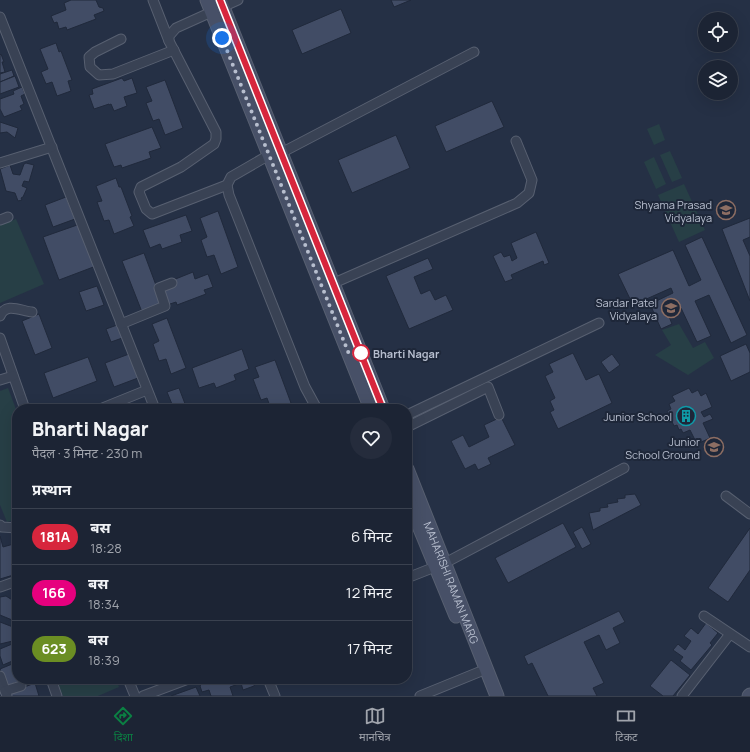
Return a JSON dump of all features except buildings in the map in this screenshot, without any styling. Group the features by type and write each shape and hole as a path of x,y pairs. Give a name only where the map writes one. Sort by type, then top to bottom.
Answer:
{"main road":[{"path":"216,5 275,154 369,404"},
{"path":"275,154 334,283 381,404"},
{"name":"MAHARISHI RAMAN MARG","path":"412,484 488,696"},
{"name":"MAHARISHI RAMAN MARG","path":"412,508 440,565 497,696"}],"street":[{"path":"153,0 169,41 216,132 216,139 210,148 181,167 141,187 139,192 140,196 146,209 152,214 227,185 231,177 474,52"},
{"path":"169,41 169,36 176,28 216,5 238,0"},
{"path":"0,17 153,404"},
{"path":"121,39 95,52 89,57 90,67 98,75 113,74 174,50"},
{"path":"334,283 517,203 529,193 532,180 516,141"},
{"path":"0,163 52,147"},
{"path":"227,185 302,380 314,404"},
{"path":"121,324 166,306 159,288 172,283"},
{"path":"0,316 1,313 8,309 14,308 32,312"},
{"path":"412,413 599,323"},
{"path":"0,338 23,404"},
{"path":"0,380 13,376"},
{"path":"412,425 488,387 499,415"},
{"path":"112,404 147,390"},
{"path":"412,576 440,565 624,468"},
{"path":"726,496 750,514"},
{"path":"0,525 2,527 12,528"},
{"path":"0,587 12,583"},
{"path":"704,616 750,647"},
{"path":"682,696 730,634"},
{"path":"420,696 479,672"},
{"path":"0,676 6,694 21,686"},
{"path":"53,684 57,696"},
{"path":"130,684 135,696"},
{"path":"143,696 175,684"},
{"path":"270,684 275,696"}],"shaded area":[{"path":"659,124 665,140 654,145 647,129"},
{"path":"670,151 682,178 672,182 660,155"},
{"path":"654,157 666,184 656,189 644,162"},
{"path":"684,184 705,230 679,242 658,195"},
{"path":"16,219 44,284 0,303 0,225"},
{"path":"679,324 693,348 705,342 714,358 688,375 655,355 671,345 662,330"},
{"path":"8,388 14,404 12,404 12,520 7,522 0,505 0,391"},
{"path":"58,684 118,684 119,687 98,696 63,696"}],"bus line":[{"name":"181A","path":"220,0 381,404"}],"place":[{"name":"Shyama Prasad Vidyalaya","path":"726,210"},
{"name":"Sardar Patel Vidyalaya","path":"671,308"},
{"name":"Bharti Nagar","path":"361,353"},
{"name":"Junior School","path":"686,416"},
{"name":"Junior School Ground","path":"714,447"}],"route":[{"path":"222,38 349,354 361,353"}]}
